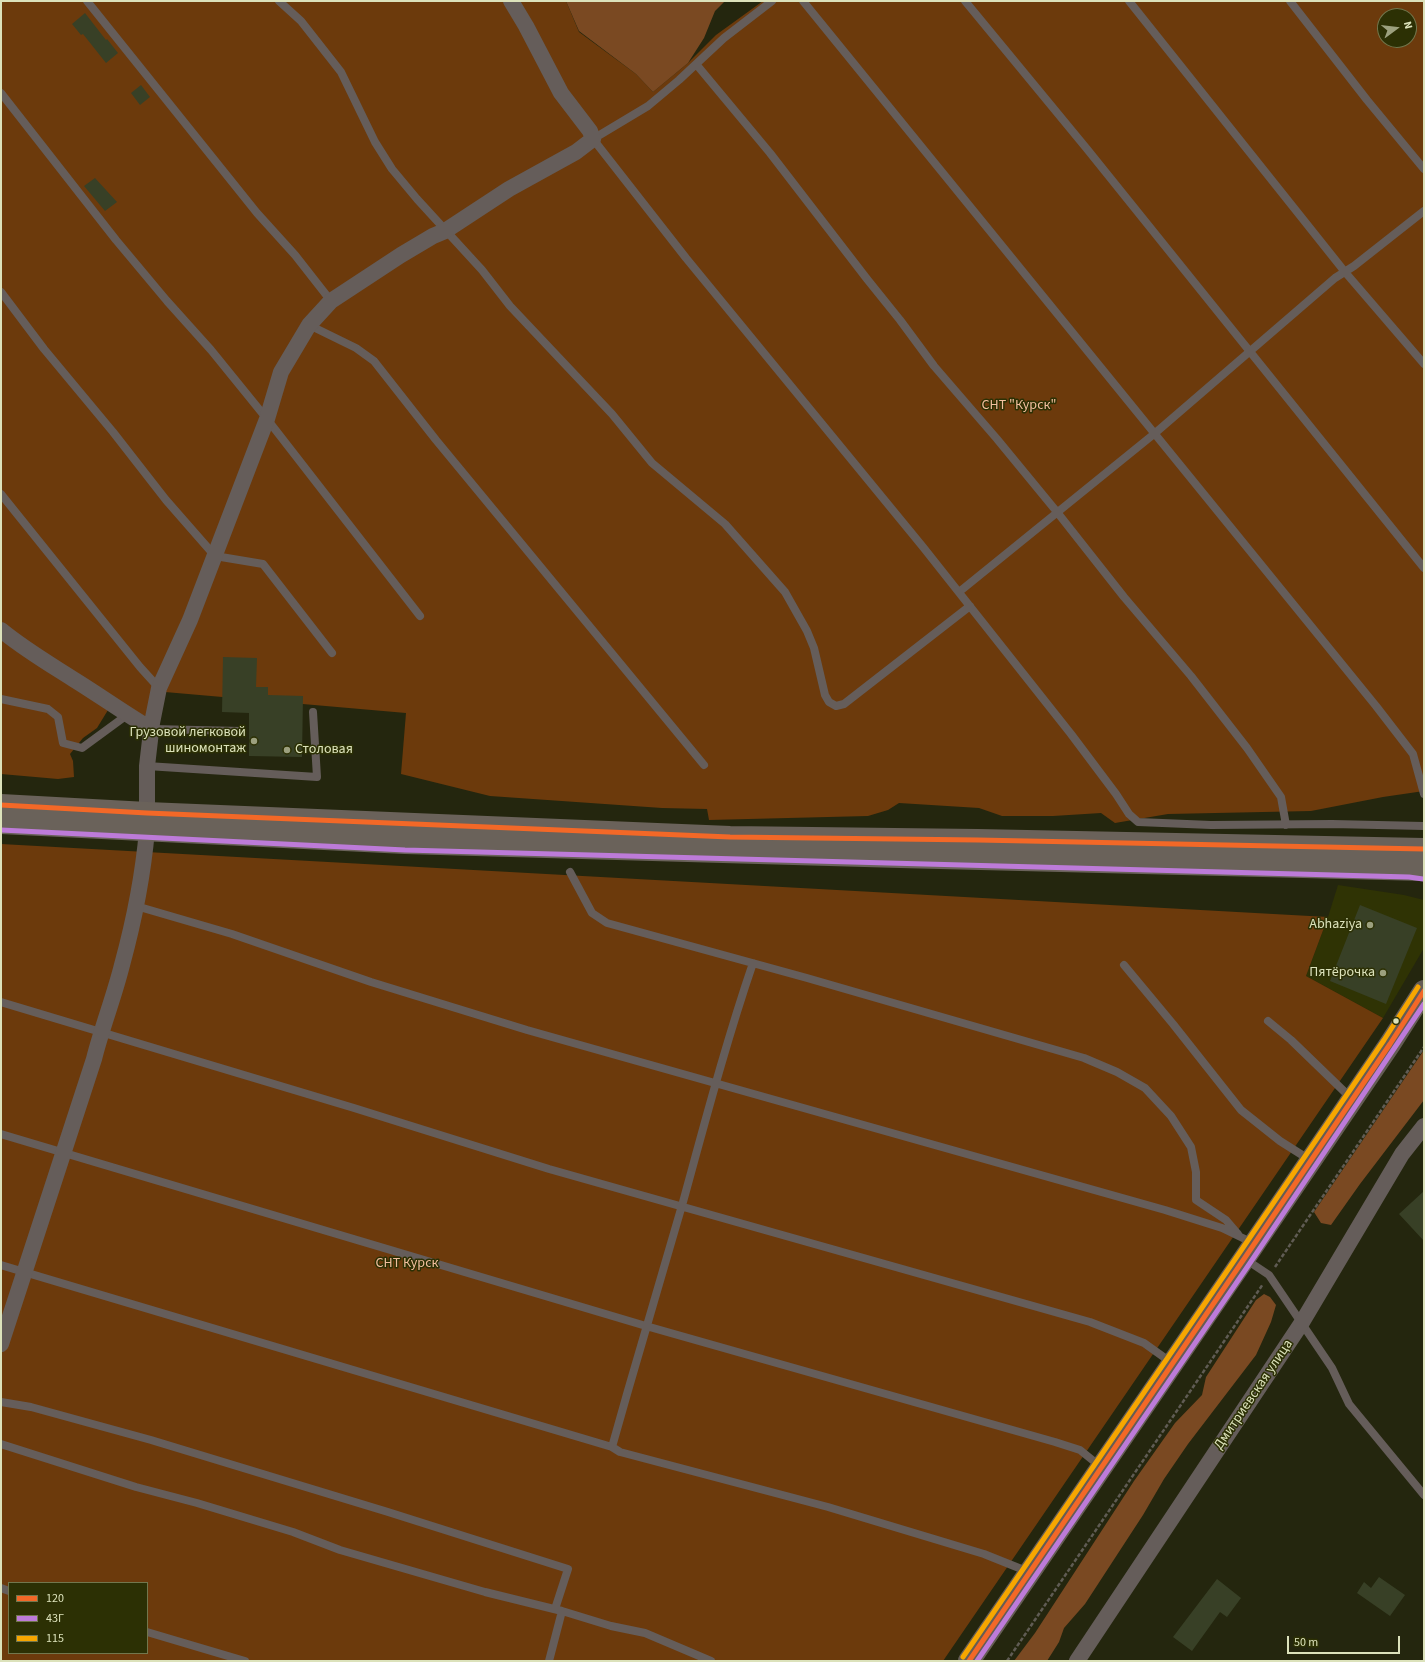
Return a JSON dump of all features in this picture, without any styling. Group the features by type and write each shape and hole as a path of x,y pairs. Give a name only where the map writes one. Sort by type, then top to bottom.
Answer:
{"highway":[{"path":"1,805 147,822 405,843 1419,871"},
{"path":"1,823 147,822 730,837 978,840 1424,850"}],"main road":[{"path":"969,1661 1172,1364 1246,1247 1311,1160 1353,1100 1424,991"}],"street":[{"path":"1,1344 94,1059 101,1031 122,966 140,890 147,822 147,766 151,729 159,688 190,620 215,556 267,419 281,372 309,325 331,301 426,239 445,231 509,189 576,152 593,139 583,122 561,93 526,26 511,1"},
{"path":"1,630 20,646 151,729"},
{"name":"Дмитриевская улица","path":"1077,1661 1301,1324 1402,1154 1424,1126"}],"lane":[{"path":"87,1 257,212 331,301"},
{"path":"279,1 301,21 341,72 375,142 389,163 445,231 482,270 510,306 612,414 652,463 725,524 785,592 807,631 814,648 825,694 829,702 836,706 844,704 970,606"},
{"path":"772,1 734,29 648,106 593,139 686,258 959,592 1071,734 1116,794 1129,814 1138,822 1211,825 1332,824 1424,826"},
{"path":"803,1 1221,517 1336,656 1413,754 1424,794"},
{"path":"965,1 1250,351 1424,568"},
{"path":"1129,1 1345,272 1424,364"},
{"path":"1290,1 1367,100 1424,169"},
{"path":"696,64 770,153 934,366 1057,512 1124,597 1191,676 1247,748 1281,797 1286,825"},
{"path":"1,93 116,240 167,301 211,350 267,419 420,616"},
{"path":"959,592 1154,434 1335,278 1354,266 1424,211"},
{"path":"1,292 44,349 113,432 166,500 215,556 263,564 332,653"},
{"path":"309,325 356,348 374,360 436,440 704,766"},
{"path":"1,494 140,667 159,688"},
{"path":"1,699 48,709 58,717 63,743 82,748 127,715"},
{"path":"147,766 316,777 313,712"},
{"path":"151,729 242,730"},
{"path":"570,872 592,913 607,923 753,963 1084,1058 1118,1072 1145,1088 1171,1116 1191,1146 1196,1172 1196,1200 1226,1220 1269,1276 1332,1368 1349,1404 1424,1495"},
{"path":"136,906 232,934 386,987 527,1030 1164,1210 1222,1228 1246,1247"},
{"path":"612,1446 734,1017 753,963"},
{"path":"1124,965 1242,1110 1280,1141 1311,1160"},
{"path":"1,1002 101,1031 549,1169 1090,1322 1144,1343 1172,1364"},
{"path":"1268,1021 1291,1040 1353,1100"},
{"path":"1,1134 646,1326 1055,1442 1080,1450 1102,1467"},
{"path":"1,1265 612,1446 620,1452 828,1507 984,1554 1030,1573"},
{"path":"1,1402 31,1407 151,1440 388,1512 568,1569 549,1661"},
{"path":"1,1444 136,1487 197,1503 293,1532 340,1550 485,1592 559,1610 611,1626 645,1633 711,1661"},
{"path":"148,1632 245,1661"}],"path":[{"path":"1007,1661 1424,1047"}],"shaded area":[{"path":"566,1 725,1 715,11 704,38 688,63 653,92 636,74 579,31"},
{"path":"1338,885 1404,895 1424,900 1424,948 1383,1018 1306,976"},
{"path":"1424,1050 1424,1100 1360,1184 1331,1225 1321,1223 1314,1212"},
{"path":"1264,1294 1270,1297 1276,1305 1271,1322 1256,1355 1188,1444 1164,1479 1143,1515 1085,1604 1064,1628 1059,1642 1047,1661 1014,1661 1035,1633 1134,1481 1175,1423 1202,1395 1206,1377 1256,1300"}],"green space":[{"name":"СНТ \"Курск\"","path":"1,1 566,1 579,32 636,74 653,92 688,63 716,35 763,1 1424,1 1424,791 1383,797 1311,811 1168,814 1115,823 1101,813 1053,816 1002,816 979,808 899,803 888,810 868,816 709,820 707,809 662,808 490,796 401,774 406,713 165,692 145,720 108,710 97,728 83,738 70,754 73,761 74,777 58,779 1,774"},
{"name":"СНТ Курск","path":"1,844 1328,917 1306,976 1383,1018 943,1661 1,1661"}],"building":[{"path":"85,13 118,53 106,63 83,34 81,35 72,24"},
{"path":"141,85 150,97 140,105 131,93"},
{"path":"95,178 117,202 105,211 84,186"},
{"path":"223,657 257,658 256,687 268,687 268,695 303,696 302,757 249,756 249,713 222,712"},
{"path":"1360,905 1417,928 1386,1004 1330,981"},
{"path":"1424,1191 1424,1241 1399,1214"},
{"path":"1379,1577 1405,1595 1390,1616 1357,1593 1364,1582 1371,1588"},
{"path":"1217,1579 1241,1598 1227,1617 1220,1612 1192,1651 1173,1637"}],"transit line":[{"name":"120","path":"1,805 147,813 730,837 978,840 1424,849"},
{"name":"43Г","path":"1,830 405,850 1409,877 1423,879"},
{"name":"115","path":"963,1657 1238,1255 1384,1040 1418,987"},
{"name":"120","path":"969,1661 1244,1259 1390,1044 1424,991"},
{"name":"43Г","path":"977,1661 1250,1263 1424,1004"}],"place":[{"name":"Грузовой легковой шиномонтаж","path":"254,741"},
{"name":"Столовая","path":"287,750"},
{"name":"Abhaziya","path":"1370,925"},
{"name":"Пятёрочка","path":"1383,973"}]}
